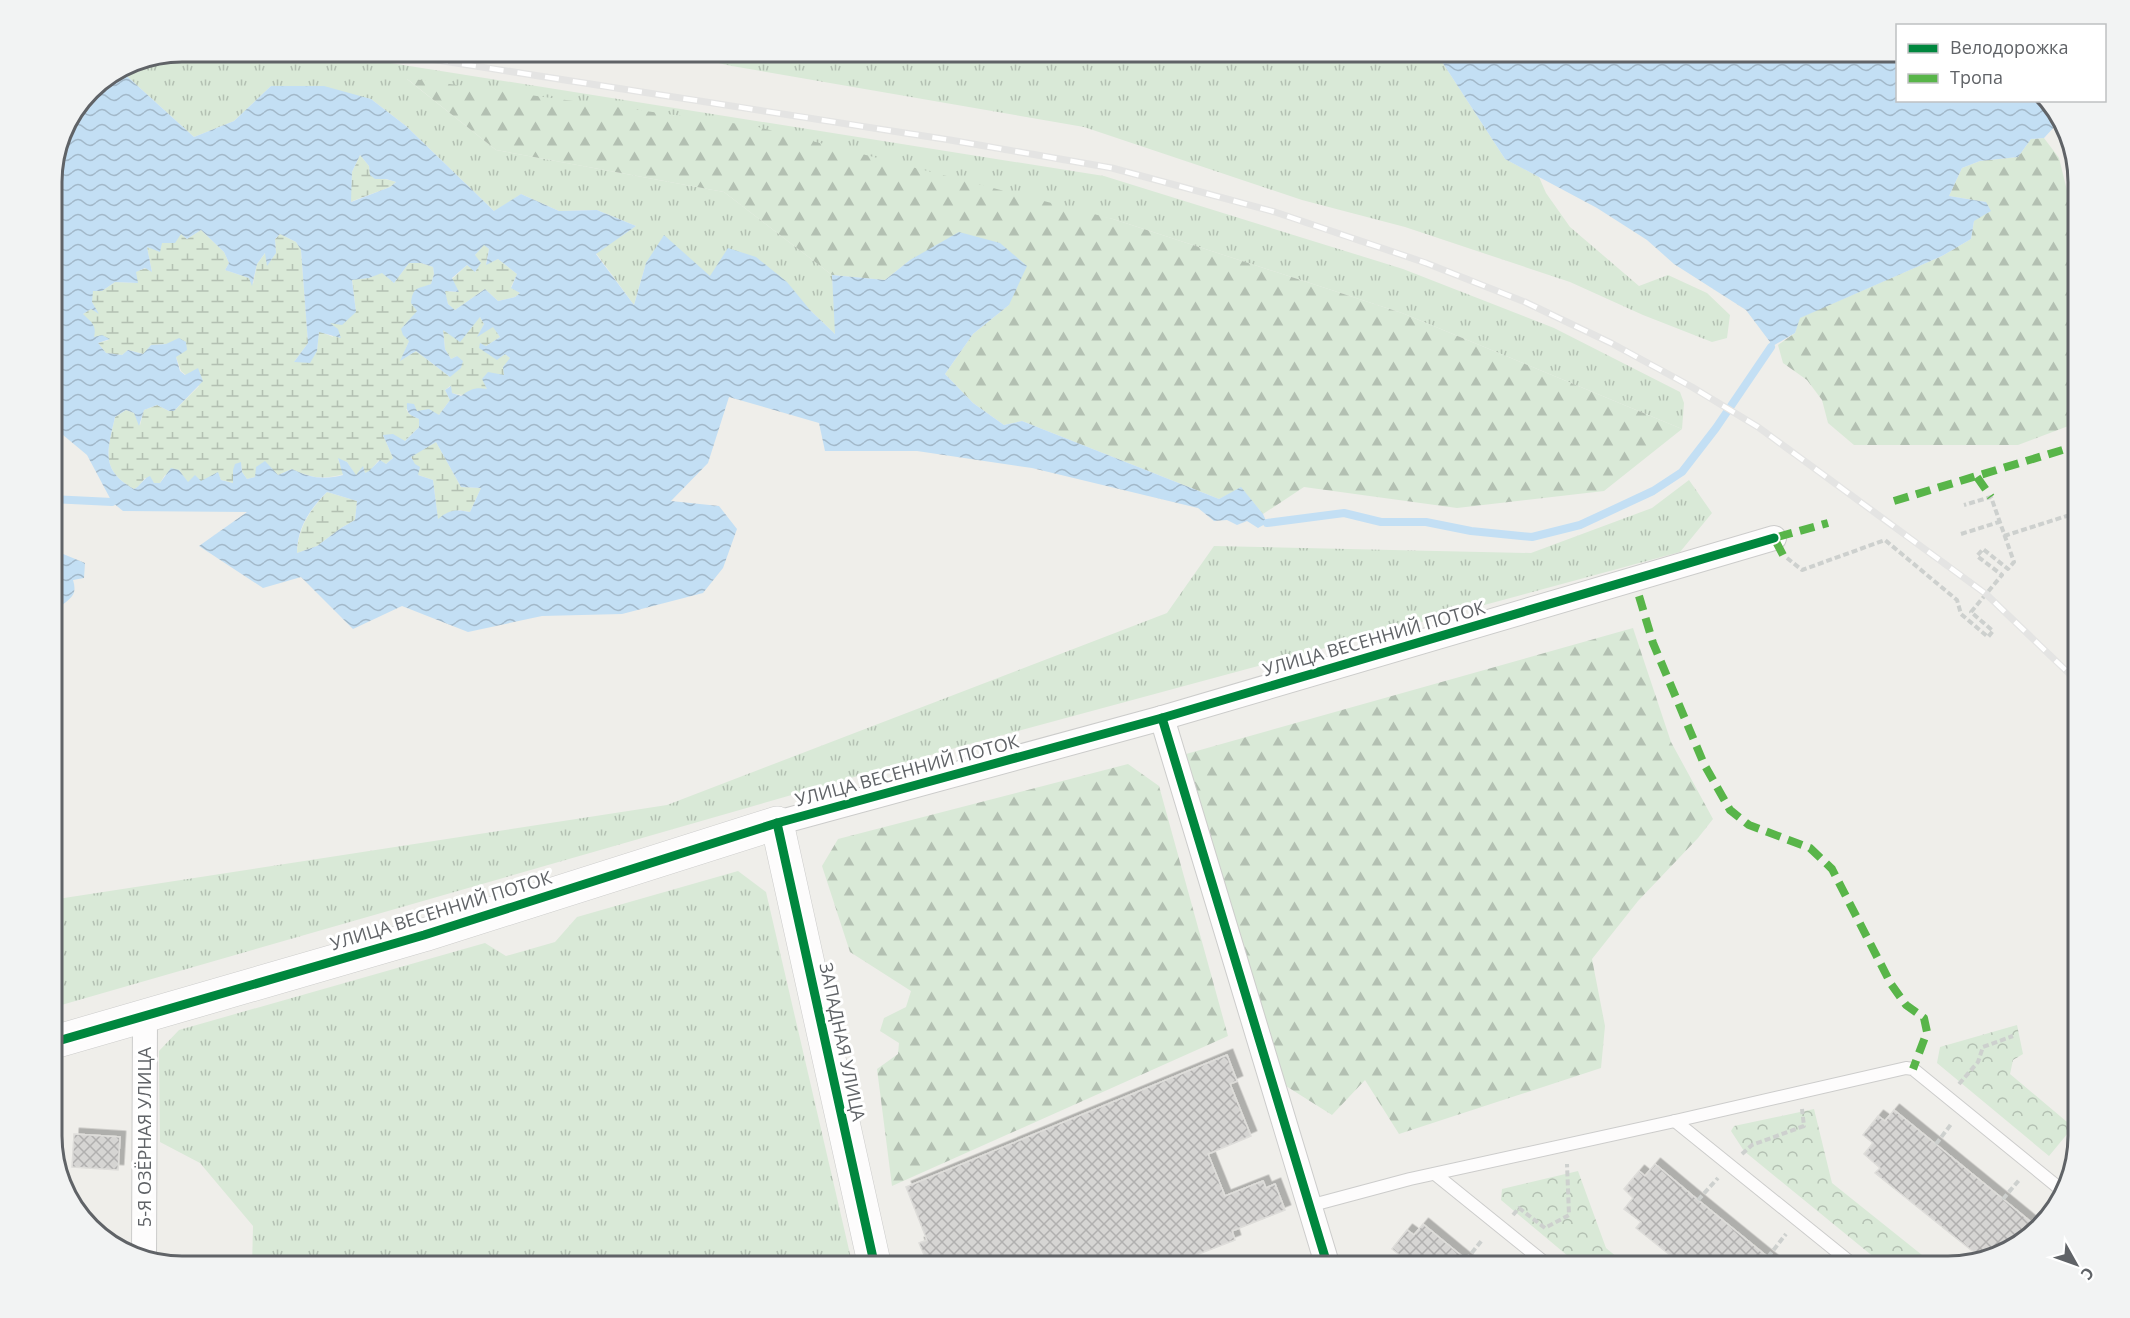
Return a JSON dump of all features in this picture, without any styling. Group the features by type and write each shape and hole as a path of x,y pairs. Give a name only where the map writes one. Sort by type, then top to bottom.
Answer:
{"street":[{"name":"УЛИЦА ВЕСЕННИЙ ПОТОК","path":"62,1040 424,935 777,823 1778,547"},
{"path":"1162,718 1325,1256"},
{"name":"ЗАПАДНАЯ УЛИЦА","path":"777,823 873,1256"},
{"name":"5-Я ОЗЁРНАЯ УЛИЦА","path":"144,1250 146,1016"}],"lane":[{"path":"1309,1206 1435,1174 1906,1068 1913,1069 2057,1186"},
{"path":"1675,1121 1842,1256"},
{"path":"1435,1174 1536,1256"}],"path":[{"path":"1778,547 1802,570 1885,540 1957,600 1961,614 1988,637 1993,631 1971,612 2002,575 1977,556 1983,549 2008,569 2014,562 1991,497 1964,505"},
{"path":"2004,536 2068,516"},
{"path":"1961,534 1999,522"},
{"path":"1961,1129 1937,1110 1978,1062 1983,1047 2013,1036"},
{"path":"1698,1200 1752,1145 1804,1126 1801,1105"},
{"path":"1936,1144 1953,1122"},
{"path":"1502,1228 1519,1208 1545,1228 1569,1215 1566,1162"},
{"path":"2012,1171 2030,1185"},
{"path":"1708,1173 1725,1187"},
{"path":"2003,1199 2020,1178"},
{"path":"1777,1227 1794,1241"},
{"path":"1769,1256 1786,1234"},
{"path":"1469,1256 1483,1239"}],"green space":[{"path":"173,62 384,62 1104,176 1403,269 1554,328 1680,392 1684,403 1682,429 1402,313 1113,219 407,79 496,150 724,192 832,275 836,335 810,310 710,276 646,263 634,305 596,253 636,226 597,210 559,211 521,194 495,212 406,126 371,99 271,86 234,121 194,137 126,75 150,66"},
{"path":"714,62 1442,62 1505,159 1539,177 1546,193 1570,227 1639,286 1668,275 1707,293 1730,315 1727,338 1712,342 1643,315 1570,282 1405,227 1302,200 1084,127"},
{"path":"406,78 754,126 1113,219 1402,313 1682,429 1604,491 1457,508 1304,487 1263,514 1241,488 1219,499 1022,421 1004,425 973,403 945,374 973,334 1009,305 910,260 885,280 832,275 724,192 496,150"},
{"path":"2044,138 2059,158 2068,194 2068,426 2018,445 1854,445 1828,423 1822,400 1807,380 1783,363 1778,345 1795,333 1799,318 1942,256 1971,239 1974,221 1986,202 1949,196 1962,168 1980,161 2018,157 2031,139"},
{"path":"360,155 369,166 370,175 396,182 390,187 350,202 352,172"},
{"path":"201,230 224,252 229,263 225,270 249,278 253,284 257,264 266,252 267,265 276,253 275,239 280,234 296,242 301,250 308,343 294,362 317,351 319,331 333,337 328,322 356,312 352,279 369,278 382,272 394,283 409,263 421,263 433,267 434,274 431,284 424,287 409,341 401,360 416,351 450,377 457,356 451,359 445,349 443,329 480,317 484,324 478,336 493,326 500,337 479,348 505,354 510,358 506,372 487,389 473,394 452,393 450,386 445,390 450,400 439,415 406,409 409,414 419,419 419,427 405,441 383,435 393,458 386,464 379,460 369,472 365,473 363,467 356,476 347,462 338,459 344,474 337,476 317,477 292,469 278,475 270,469 247,479 242,472 241,463 233,483 221,480 218,473 201,482 188,483 179,470 165,475 160,483 154,483 145,478 134,489 115,474 111,466 109,449 115,417 126,410 134,413 140,425 144,410 157,405 174,411 199,386 181,371 176,357 166,344 151,345 144,354 128,350 122,355 106,353 98,343 109,340 93,338 83,314 91,309 98,313 92,302 92,291 102,291 115,282 137,283 135,272 146,268 152,272 147,247 181,234 187,239"},
{"path":"484,244 489,249 486,264 498,259 517,274 511,287 520,293 515,297 498,301 485,289 455,310 448,304 444,291 458,292 452,279 467,265 476,272 475,255"},
{"path":"436,442 461,487 481,488 470,512 459,510 438,520 433,480 418,475 411,456"},
{"path":"1689,480 1712,513 1680,552 955,748 62,1005 62,898 667,805 1167,613 1214,546 1531,553 1652,508"},
{"path":"327,492 357,501 355,520 317,546 297,553 302,527 315,505"},
{"path":"1633,628 1671,742 1713,819 1638,901 1592,959 1605,1026 1601,1068 1399,1134 1365,1080 1332,1115 1286,1086 1186,754"},
{"path":"1128,764 1159,786 1228,1036 892,1186 877,1069 898,1054 899,1043 880,1031 884,1018 906,1007 911,991 850,952 822,866 838,839"},
{"path":"738,871 766,892 850,1256 252,1256 253,1226 200,1163 160,1142 159,1051 179,1030 485,943 506,956 555,942 577,917"},
{"path":"2017,1025 2023,1054 2013,1060 2010,1074 2068,1123 2068,1133 2049,1156 1937,1063 1940,1047"},
{"path":"1814,1109 1832,1183 1923,1256 1873,1256 1744,1151 1731,1131 1734,1126"},
{"path":"1578,1171 1606,1248 1616,1256 1568,1256 1501,1200 1502,1189"}],"water":[{"path":"1442,62 1896,62 1896,102 2036,102 2044,108 2055,126 2044,138 2031,139 2018,157 1980,161 1962,168 1949,196 1986,202 1991,211 1974,221 1971,239 1942,256 1800,318 1795,333 1771,347 1770,342 1746,310 1674,264 1647,240 1597,208 1505,159"},
{"path":"126,75 194,137 234,121 271,86 324,86 371,99 406,126 494,211 521,194 559,211 597,210 636,226 596,254 634,305 646,263 664,235 710,276 728,248 756,257 787,282 810,310 835,334 832,275 885,280 910,260 959,232 1000,243 1027,266 1009,305 973,334 945,374 973,403 1004,425 1022,421 1219,499 1241,487 1263,514 1267,523 1258,528 1247,521 1237,525 1227,520 1214,521 1198,508 1032,468 917,451 825,451 819,423 729,397 708,463 671,501 719,506 737,529 723,568 703,593 622,614 542,616 468,632 402,606 353,629 301,577 263,588 199,546 247,512 123,511 112,502 87,455 62,434 62,173 71,135 86,108 102,91","holes":["360,155 369,166 370,175 375,179 396,182 390,187 351,202 352,172","201,230 224,252 229,263 225,270 249,278 252,286 257,264 265,253 267,266 276,253 275,239 280,234 296,242 301,250 308,343 294,362 310,363 317,351 319,332 341,338 338,329 330,323 342,325 356,312 352,280 369,278 382,273 394,283 409,263 421,263 433,267 434,274 431,284 417,289 413,294 411,303 417,311 401,329 409,341 400,361 416,351 450,377 461,368 463,361 457,356 451,359 445,349 443,330 460,342 480,317 484,324 477,337 493,327 500,337 486,346 480,343 479,348 497,360 505,354 510,358 503,367 504,375 488,372 482,379 487,389 473,389 461,396 452,393 451,386 445,390 450,400 439,415 429,409 417,411 414,404 407,403 409,414 419,419 419,427 405,441 393,434 383,435 393,458 386,464 380,460 365,473 363,466 356,475 347,462 338,458 343,475 317,477 292,469 278,475 265,461 256,467 255,477 247,479 242,472 241,462 235,464 233,483 221,480 218,472 201,481 195,475 188,482 179,470 171,468 160,483 154,483 150,476 134,489 123,482 111,466 109,449 115,417 126,410 134,413 139,426 144,410 157,405 174,411 203,381 198,368 185,375 180,371 176,357 187,350 186,342 179,338 166,344 151,345 143,354 128,350 122,355 106,353 98,343 110,339 102,335 94,337 94,327 83,314 91,309 99,314 92,302 93,291 102,291 115,282 138,283 136,272 145,268 152,272 147,247 160,252 162,243 175,243 181,234 187,239","484,245 489,249 486,265 498,259 517,274 511,288 520,293 515,297 498,301 485,289 455,310 448,304 445,291 459,292 452,278 467,265 475,272 481,263 475,255","436,442 461,487 481,488 470,512 452,511 438,519 433,480 418,475 420,467 411,457","327,492 357,501 355,520 317,546 297,553 302,527 315,505"]},
{"path":"62,554 85,563 84,578 73,580 75,588 69,600 62,605"}],"building":[{"path":"1227,1055 1237,1081 1230,1084 1251,1136 1208,1154 1225,1196 1263,1181 1266,1188 1275,1184 1285,1210 1232,1231 1235,1240 1194,1256 924,1256 919,1243 927,1240 906,1187"},
{"path":"1894,1110 2032,1222 2009,1240 1975,1253 1875,1173 1880,1168 1864,1154 1873,1143 1863,1135 1878,1116 1885,1121"},
{"path":"74,1134 120,1137 118,1170 72,1167"},
{"path":"1655,1164 1767,1256 1671,1256 1636,1228 1641,1222 1624,1209 1633,1198 1624,1189 1639,1171 1645,1176"},
{"path":"1423,1224 1462,1256 1401,1256 1392,1249 1407,1230 1414,1235"}],"waterway":[{"path":"1267,523 1344,513 1381,522 1426,522 1471,531 1532,537 1580,525 1653,491 1682,472 1716,428 1771,347"},
{"path":"62,500 112,502"}],"railway":[{"path":"450,62 950,140 1112,168 1275,212 1426,263 1525,302 1611,343 1692,387 1758,427 1986,594 2068,672"}],"marked path":[{"path":"1894,501 2068,448"},
{"path":"1977,477 1991,497"},
{"path":"1783,555 1774,538 1828,523"},
{"path":"1639,596 1653,643 1704,764 1730,810 1749,825 1810,848 1832,869 1891,984 1906,1005 1924,1018 1927,1032 1913,1069"}],"cycle path":[{"path":"62,1040 424,935 777,823 1162,718 1774,538"},
{"path":"1162,718 1325,1256"},
{"path":"777,823 873,1256"}]}
